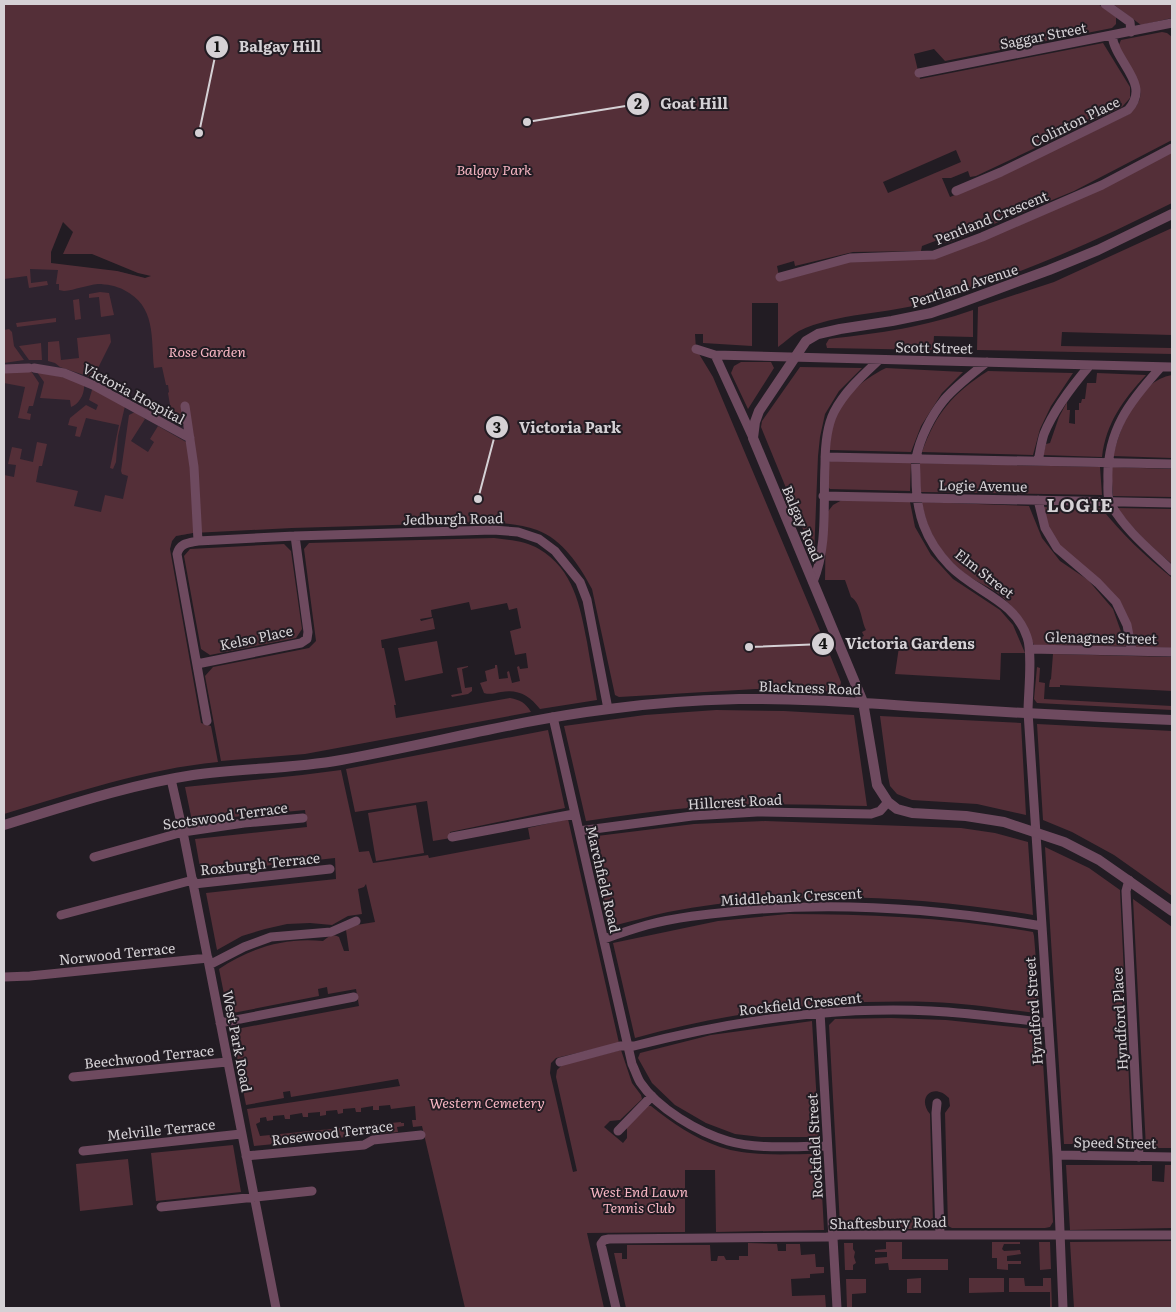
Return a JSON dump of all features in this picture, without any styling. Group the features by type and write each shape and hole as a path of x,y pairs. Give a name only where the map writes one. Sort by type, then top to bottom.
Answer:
{"street":[{"path":"1105,4 1130,22 1131,32"},
{"name":"Saggar Street","path":"919,73 1172,24"},
{"name":"Colinton Place","path":"956,191 1010,168 1128,110 1135,103 1137,91 1134,80 1113,45 1112,35"},
{"name":"Pentland Crescent","path":"780,277 850,258 934,255 982,237 1102,185 1172,148"},
{"name":"Pentland Avenue","path":"753,438 755,422 759,411 806,341 818,334 931,313 1050,270 1098,250 1172,214"},
{"name":"Scott Street","path":"696,349 716,355 1172,367"},
{"name":"Balgay Road","path":"716,355 864,702 876,785 888,802"},
{"path":"814,582 822,552 827,432 833,414 846,392 879,360"},
{"name":"Elm Street","path":"986,362 968,376 944,401 926,428 916,459 916,497 923,527 934,546 951,567 1001,601 1017,618 1027,636 1030,649 1028,712"},
{"path":"1038,461 1044,435 1058,408 1090,365"},
{"path":"1162,367 1141,389 1123,414 1112,438 1107,462 1109,501 1126,526 1172,571"},
{"name":"Victoria Hospital","path":"4,370 32,368 64,374 93,384 190,438"},
{"path":"185,406 194,467 198,541"},
{"name":"Logie Avenue","path":"825,458 1172,464"},
{"name":"Logie Avenue","path":"823,496 1172,502"},
{"path":"1038,500 1045,528 1057,548 1098,583 1116,602 1127,625 1132,651"},
{"name":"Jedburgh Road","path":"197,664 177,554 183,544 198,541 295,536 493,530 518,532 539,539 555,551 568,566 582,588 587,600 608,709"},
{"name":"Kelso Place","path":"197,664 300,643 307,639 308,632 295,536"},
{"name":"Glenagnes Street","path":"1030,649 1172,652"},
{"path":"197,664 207,721"},
{"name":"Blackness Road","path":"4,825 85,800 171,779 196,775 312,765 553,718 608,709 673,702 739,699 864,702 1172,720"},
{"name":"Hyndford Street","path":"1028,712 1056,1155 1063,1308"},
{"name":"Marchfield Road","path":"553,718 632,1064 640,1082 671,1113 695,1128 728,1141 761,1145 827,1146"},
{"name":"West Park Road","path":"171,779 209,962 276,1308"},
{"path":"888,802 897,809 912,813 966,816 1004,822 1064,842 1099,860 1172,911"},
{"name":"Hillcrest Road","path":"579,831 692,816 757,812 870,814 880,811 888,802"},
{"path":"452,836 574,814"},
{"name":"Scotswood Terrace","path":"94,857 183,832 244,823 303,818"},
{"name":"Roxburgh Terrace","path":"61,915 193,882 330,869"},
{"name":"Hyndford Place","path":"1129,880 1126,891 1139,1157"},
{"name":"Middlebank Crescent","path":"604,938 649,924 706,914 768,908 826,906 885,907 936,911 992,917 1042,926"},
{"path":"209,962 271,937 331,932 356,920"},
{"name":"Norwood Terrace","path":"4,977 209,962"},
{"path":"220,1023 354,997"},
{"name":"Rockfield Crescent","path":"560,1062 620,1046 634,1046 722,1025 820,1012 931,1011 1048,1023"},
{"name":"Rockfield Street","path":"820,1012 837,1308"},
{"name":"Beechwood Terrace","path":"73,1077 227,1062"},
{"path":"618,1131 652,1096"},
{"path":"937,1103 940,1235"},
{"name":"Melville Terrace","path":"83,1151 241,1134"},
{"name":"Rosewood Terrace","path":"246,1156 364,1144 374,1140 421,1135"},
{"name":"Speed Street","path":"1056,1155 1172,1157"},
{"path":"161,1208 312,1191"},
{"name":"Shaftesbury Road","path":"616,1308 601,1244 604,1240 940,1235 1172,1235"}],"shaded area":[{"path":"4,266 117,271 145,278 186,423 193,533 176,536 172,541 170,549 4,559"}],"green space":[{"path":"4,4 1098,4 1116,17 1116,24 1112,28 945,61 934,49 914,54 920,79 1103,43 1130,87 1130,98 1122,107 976,176 970,177 968,171 951,178 942,178 950,197 1002,175 1129,114 1138,104 1140,90 1118,47 1121,40 1162,32 1172,37 1172,140 1074,191 948,243 945,243 943,238 922,246 921,251 853,252 795,266 794,261 777,266 780,281 852,261 936,258 1029,221 1097,191 1172,151 1172,203 1113,232 991,282 913,306 845,317 813,325 799,331 778,347 778,303 752,303 752,346 703,343 703,334 695,334 696,349 713,377 828,650 826,654 830,655 841,682 840,688 835,692 756,689 619,697 615,695 592,589 582,571 562,547 546,534 526,527 494,522 193,533 176,536 172,541 170,549 201,723 211,726 218,762 191,765 137,776 4,814 4,475 14,477 16,465 8,464 12,447 22,449 20,459 33,462 37,442 47,444 42,466 39,466 36,482 78,491 74,506 101,512 105,495 123,499 128,476 122,474 121,471 129,415 135,412 145,419 131,441 148,452 154,442 150,439 158,426 186,442 185,423 178,426 171,411 168,385 166,385 162,367 154,368 152,334 147,314 134,297 115,286 104,284 72,290 59,290 59,284 56,284 58,270 30,269 31,283 47,281 48,285 29,288 27,276 4,279","holes":["956,150 961,162 888,193 883,182","63,222 73,232 63,254 92,254 138,273 151,276 145,278 117,271 51,263 51,252"]},
{"path":"1113,4 1172,4 1172,18 1141,25"},
{"path":"1172,228 1172,335 1062,332 1061,346 1172,348 1172,354 977,350 978,307 1054,282"},
{"path":"109,293 114,315 101,317 99,297 89,298 89,294"},
{"path":"79,299 81,319 75,320 73,300"},
{"path":"973,310 973,337 934,336 933,350 827,348 826,344 829,339 902,329"},
{"path":"56,318 56,322 17,327 16,323"},
{"path":"9,329 12,332 14,346 24,360 4,363 4,330"},
{"path":"110,334 111,342 93,378 48,361 48,342 59,341 61,360 79,358 77,338"},
{"path":"41,343 42,360 29,360 19,346"},
{"path":"741,362 771,362 774,368 748,409 731,373 734,366"},
{"path":"800,367 862,368 839,391 825,414 818,456 814,556 761,427 762,421"},
{"path":"886,368 963,372 942,393 921,426 911,452 830,450 834,420 844,401 859,385"},
{"path":"31,371 39,383 33,406 29,406 27,413 31,414 30,420 18,418 25,387 4,383 4,372"},
{"path":"988,371 1073,373 1051,406 1040,429 1033,455 922,452 933,426 947,405 965,387"},
{"path":"37,372 72,379 84,384 84,391 77,404 71,407 70,400 40,398 44,382"},
{"path":"1097,373 1146,375 1117,413 1107,433 1102,457 1043,455 1046,444 1050,443 1059,417 1067,402 1067,410 1070,410 1069,423 1075,424 1075,410 1079,410 1079,403 1081,403 1082,399 1085,399 1087,383 1096,383"},
{"path":"1172,375 1172,458 1113,456 1126,419 1140,395 1160,379"},
{"path":"96,389 125,406 118,436 116,462 113,469 110,468 119,425 86,418 80,437 75,436 77,427 68,425 70,418 86,405 96,410 98,405 89,400 92,390"},
{"path":"145,400 154,400 151,411 142,406"},
{"path":"831,461 911,462 910,491 830,489 828,487 828,463"},
{"path":"920,463 1100,467 1102,495 920,492"},
{"path":"1111,467 1172,469 1172,497 1113,496"},
{"path":"842,500 910,502 915,527 931,555 953,579 1000,610 1013,625 1025,653 1001,653 1000,680 895,674 899,647 856,645 854,640 864,636 862,632 866,630 859,607 851,597 845,580 825,580 826,514 833,505"},
{"path":"922,502 1029,506 1042,538 1060,561 1088,580 1113,609 1126,646 1034,645 1020,618 1006,600 967,575 943,552 927,524"},
{"path":"1043,507 1101,508 1134,544 1171,577 1172,648 1135,647 1119,600 1060,548 1048,527"},
{"path":"1117,508 1172,509 1172,564 1143,538"},
{"path":"494,538 534,546 551,558 568,578 578,602 597,700 540,709 532,700 518,692 484,693 480,683 487,681 485,671 495,668 495,665 497,665 499,679 508,678 507,672 509,671 512,683 520,681 517,667 519,666 520,669 528,668 526,653 515,655 510,631 521,628 517,608 509,610 507,603 471,610 469,602 431,610 432,617 420,619 421,621 433,618 435,629 381,640 396,705 394,705 396,718 510,698 522,702 531,712 305,754 221,761 205,676 213,667 309,648 316,641 304,549 309,543"},
{"path":"284,544 291,551 302,629 296,638 210,655 201,649 184,556 190,549"},
{"path":"437,641 443,673 405,681 398,648"},
{"path":"1053,654 1172,657 1172,691 1060,685 1060,687 1049,687"},
{"path":"468,666 462,669 465,688 472,687 472,691 468,694 452,697 451,695 462,693 457,668"},
{"path":"1037,667 1040,668 1039,682 1045,683 1044,699 1172,706 1172,710 1037,703 1034,699"},
{"path":"716,710 854,715 867,806 778,804 710,806 586,821 564,726 645,715"},
{"path":"880,716 1021,723 1026,815 977,804 912,800 897,794 890,786"},
{"path":"1037,724 1172,731 1172,896 1114,855 1072,832 1043,820"},
{"path":"548,730 565,808 450,832 451,838 433,841 427,801 355,812 346,769"},
{"path":"341,770 359,852 369,851 373,863 428,855 429,858 530,839 528,828 568,819 619,1043 556,1058 551,1063 550,1073 573,1172 577,1171 556,1077 557,1070 562,1065 621,1050 632,1083 642,1099 620,1120 610,1121 604,1127 623,1143 627,1138 627,1127 647,1106 651,1106 684,1130 720,1147 756,1154 817,1154 820,1157 824,1230 716,1232 715,1170 685,1170 685,1232 587,1233 604,1308 465,1308 422,1126 413,1127 412,1120 416,1120 415,1106 391,1109 390,1105 379,1106 379,1110 373,1110 373,1106 361,1108 361,1112 356,1112 355,1108 343,1109 343,1113 338,1114 337,1110 326,1111 326,1115 320,1116 320,1112 308,1113 308,1117 303,1117 302,1113 290,1115 290,1119 285,1119 284,1115 273,1116 273,1120 267,1121 266,1117 260,1118 260,1122 256,1124 260,1136 401,1122 404,1123 404,1126 397,1127 398,1132 254,1146 247,1109 400,1086 398,1079 291,1097 290,1091 283,1092 284,1098 246,1105 231,1030 359,1006 356,989 328,994 327,987 318,989 319,996 228,1014 219,969 256,950 295,941 323,941 334,936 339,937 344,951 349,951 346,930 350,926 375,922 366,884 358,889 362,914 348,916 332,925 310,923 287,924 265,929 242,936 217,950 206,893 336,879 335,858 201,873 195,839 307,827 305,810 192,821 185,787"},
{"path":"416,805 424,853 376,861 368,813"},
{"path":"765,821 961,828 995,833 1028,842 1033,915 988,908 896,899 805,898 713,905 668,912 609,927 589,837 694,824"},
{"path":"1045,847 1089,868 1120,890 1132,1144 1064,1144"},
{"path":"1133,899 1172,927 1172,1148 1146,1148"},
{"path":"788,914 911,918 972,923 1033,932 1040,1010 1036,1013 931,1002 819,1005 745,1014 635,1038 613,943 718,921"},
{"path":"891,1018 946,1020 1041,1030 1053,1222 1050,1227 952,1228 948,1226 945,1113 950,1106 949,1098 938,1091 929,1094 925,1102 930,1114 933,1223 931,1227 926,1229 844,1229 840,1225 829,1025 835,1019"},
{"path":"812,1021 819,1137 761,1137 735,1134 706,1123 675,1105 652,1083 638,1058 640,1053 711,1035"},
{"path":"233,1145 241,1192 156,1201 151,1153"},
{"path":"128,1159 133,1205 80,1211 76,1164"},
{"path":"1066,1165 1152,1165 1152,1181 1164,1182 1165,1165 1172,1165 1172,1228 1070,1230"},
{"path":"1172,1241 1172,1308 1074,1308 1070,1242"},
{"path":"886,1242 902,1242 902,1259 948,1259 948,1270 889,1270 888,1263 875,1264 875,1258 887,1257 887,1252 875,1252 875,1250 886,1249"},
{"path":"992,1242 1020,1242 1020,1244 1004,1244 1002,1249 1004,1251 1020,1250 1021,1254 1007,1256 1007,1261 1021,1261 1021,1264 1008,1264 1008,1270 997,1269 997,1258 992,1258"},
{"path":"1039,1242 1050,1242 1051,1269 1040,1270"},
{"path":"748,1243 777,1244 778,1251 786,1251 786,1244 800,1244 801,1255 815,1254 816,1267 824,1267 824,1273 810,1274 810,1278 791,1279 792,1296 825,1295 826,1308 626,1308 614,1253 622,1253 622,1259 627,1259 627,1245 710,1245 711,1261 717,1261 718,1256 724,1256 726,1260 739,1260 739,1256 748,1256"},
{"path":"844,1243 853,1243 856,1263 853,1265 853,1270 845,1270"},
{"path":"921,1278 921,1293 907,1293 907,1279"},
{"path":"969,1278 1004,1278 1004,1292 969,1293"},
{"path":"1009,1278 1024,1278 1025,1286 1043,1286 1043,1278 1051,1278 1052,1308 1050,1308 1050,1292 1009,1292"},
{"path":"846,1279 866,1279 866,1293 852,1294 852,1308 847,1308"}],"place":[{"name":"Goat Hill","path":"527,122"},
{"name":"Balgay Hill","path":"199,133"},
{"name":"Victoria Park","path":"478,499"},
{"name":"Victoria Gardens","path":"749,647"}],"district":[{"name":"LOGIE","path":"1080,504"}],"park label":[{"name":"Balgay Park","path":"494,169"},
{"name":"Rose Garden","path":"207,351"},
{"name":"Western Cemetery","path":"487,1102"},
{"name":"West End Lawn Tennis Club","path":"639,1200"}]}
